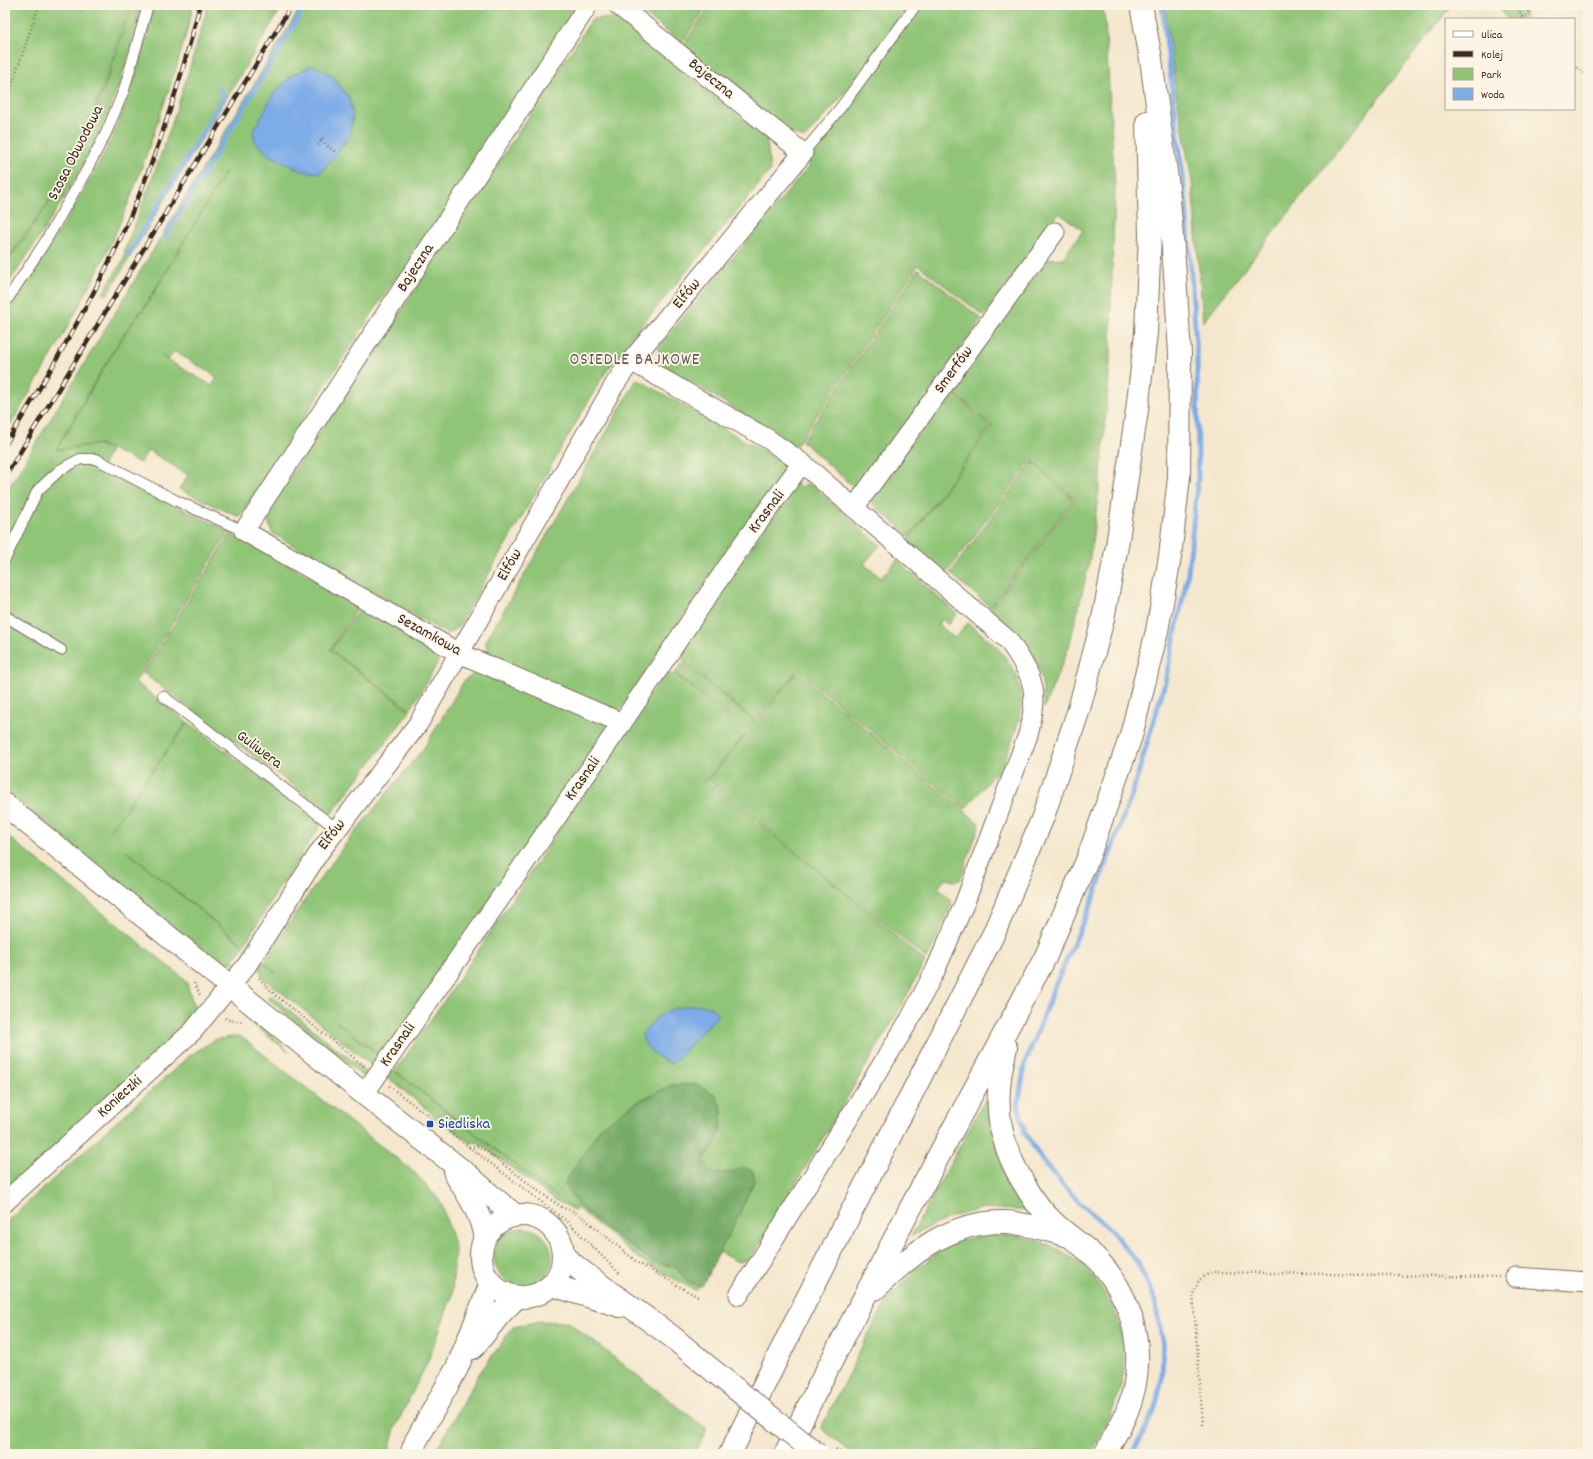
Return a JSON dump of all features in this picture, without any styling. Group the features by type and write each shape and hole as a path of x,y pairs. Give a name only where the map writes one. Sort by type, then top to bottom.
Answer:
{"main road":[{"path":"730,1454 804,1302 994,933 1043,817 1079,708 1103,619 1117,546 1137,410 1146,334 1150,234 1146,118 1136,5"},
{"path":"785,1454 902,1224 1045,958 1088,858 1131,736 1157,631 1170,557 1179,477 1180,354 1168,187 1151,60 1141,5"},
{"path":"5,805 444,1158 468,1175 500,1204 515,1215"},
{"path":"1020,1007 1006,1048 999,1077 999,1109 1001,1131 1005,1146 1018,1175 1047,1217 1067,1236 1098,1260 1112,1276 1130,1310 1136,1338 1137,1366 1133,1392 1126,1413 1105,1454"},
{"path":"444,1158 470,1197 483,1225 485,1238"},
{"path":"515,1215 528,1215 540,1219 551,1226 559,1236 563,1249 564,1262 560,1274 552,1285 542,1293 530,1297 516,1297 503,1293 491,1283 486,1276 481,1263 481,1250 485,1238 492,1227 500,1221 515,1215"},
{"path":"864,1299 924,1246 951,1232 982,1224 1005,1222 1024,1225 1067,1236"},
{"path":"563,1256 671,1336 817,1454"},
{"path":"411,1454 416,1440 457,1368 491,1283"},
{"path":"552,1285 579,1292 640,1313"},
{"path":"457,1368 501,1313 516,1297"}],"street":[{"name":"Bajeczna","path":"244,531 588,5"},
{"name":"Bajeczna","path":"618,5 803,153"},
{"name":"Elfów","path":"230,986 247,965 303,876 337,829 418,724 615,384 631,361 803,153"},
{"name":"Smerfów","path":"854,508 1055,232"},
{"path":"631,361 768,439 802,464 1009,641 1027,669 1035,692 1034,712 1028,735 964,902 935,971 910,1019 740,1295"},
{"name":"Krasnali","path":"364,1094 622,722 748,537 802,464"},
{"name":"Sezamkowa","path":"244,531 459,653 622,722"},
{"name":"Konieczki","path":"5,1202 193,1031 230,986"},
{"path":"1515,1277 1588,1282"}],"lane":[{"name":"Szosa Obwodowa","path":"5,303 45,242 85,173 106,133 124,90 148,5"},
{"path":"803,153 841,107 916,5"},
{"path":"5,560 38,490 60,470 80,459 96,460 177,501 244,531"},
{"path":"5,616 61,650"},
{"name":"Guliwera","path":"163,696 337,829"}],"path":[{"path":"5,105 39,5"},
{"path":"1517,5 1523,18"},
{"path":"1524,18 1535,5"},
{"path":"1575,66 1588,76"},
{"path":"318,145 323,137"},
{"path":"321,141 337,153"},
{"path":"258,977 268,988"},
{"path":"193,982 201,999"},
{"path":"224,1017 228,1020 242,1022"},
{"path":"623,1277 569,1223 469,1147 479,1146 544,1195 563,1208 573,1211 585,1219 638,1263 698,1297"},
{"path":"1203,1425 1193,1294 1199,1280 1212,1272 1515,1277"}],"green space":[{"path":"5,5 130,5 106,80 75,156 53,196 5,263"},
{"path":"132,5 141,5 124,68 108,114 91,150 68,191 5,289 5,265 54,196 76,157 107,81"},
{"path":"154,5 193,5 170,88 137,181 110,245 60,340 5,433 5,314 70,214 104,154 126,104 147,37"},
{"path":"208,5 283,5 107,295 103,293 123,260 125,253 124,251 170,129"},
{"path":"302,5 582,5 402,280 396,277 239,517 179,489 188,475 148,450 140,463 100,444 110,450 101,469 96,467 229,531 135,682 187,722 107,835 188,722 321,825 286,877 244,945 125,850 244,946 232,959 235,962 223,964 216,961 5,791 5,494","holes":["226,171 146,306 126,332 99,376 57,449 94,445 56,450 98,376 125,332 145,306","174,351 217,377 212,386 161,356 168,360"]},
{"path":"633,5 707,5 682,43"},
{"path":"710,5 910,5 843,95 805,138 788,133 683,46"},
{"path":"922,5 1102,5 1105,21 1115,188 1111,349 1101,474 1089,564 1069,647 1044,708 1041,676 1035,659 1016,637 988,612 1075,499 1031,460 945,575 907,541 992,427 951,389 1047,259 1063,258 1083,230 1059,213 984,316 918,265 796,446 663,365 658,353 660,345 810,165 807,160"},
{"path":"1165,5 1452,5 1203,322 1192,182 1176,91"},
{"path":"1498,5 1525,5 1525,18 1506,18"},
{"path":"618,18 767,139 770,171 642,325 603,376 458,627 447,634 272,533 266,513 460,222 592,19"},
{"path":"918,269 982,319 858,491 802,441"},
{"path":"637,379 787,465 618,713 487,656 486,641"},
{"path":"950,390 990,427 910,536 869,501"},
{"path":"1032,462 1073,499 990,607 950,573"},
{"path":"796,484 800,487 812,485 880,545 864,564 881,578 897,560 957,614 948,625 942,619 938,624 955,638 968,623 1001,652 1012,668 1019,683 1021,698 1020,712 1011,743 999,776 995,773 965,809 798,670 755,721 684,662 681,646"},
{"path":"230,534 284,562 359,605 330,650 410,711 331,814 143,673"},
{"path":"362,605 433,647 437,653 437,664 410,710 331,650"},
{"path":"683,663 756,723 797,672 980,824 960,880 954,881 945,879 938,888 952,903 927,959 708,780 748,732 675,673"},
{"path":"479,670 609,725 384,1058 337,1022 383,1059 376,1069 265,979 260,970 261,964 264,963 297,911 344,846 424,748 464,681"},
{"path":"675,674 746,733 706,781 840,889 925,961 894,1019 750,1260 738,1262 717,1251 696,1291 641,1260 576,1207 577,1208 575,1210 555,1200 477,1142 470,1143 384,1075 389,1067 558,1198 395,1071 453,988 662,676"},
{"path":"5,834 186,980 193,1004 198,1008 180,1031 5,1192"},
{"path":"270,996 370,1075 362,1076 267,998"},
{"path":"253,1017 258,1020 289,1052 252,1024 251,1021"},
{"path":"240,1036 414,1172 441,1202 455,1248 452,1296 428,1361 395,1428 388,1454 5,1454 5,1223 189,1056 216,1039"},
{"path":"695,1084 715,1094 722,1109 721,1129 711,1151 703,1161 714,1174 732,1172 744,1167 753,1171 754,1181 739,1215 702,1286 698,1286 686,1280 676,1267 655,1263 601,1225 577,1204 564,1184 601,1127 638,1101 672,1085"},
{"path":"986,1098 994,1141 1006,1173 1028,1211 985,1208 951,1217 911,1236"},
{"path":"517,1228 529,1228 544,1236 552,1251 552,1263 544,1278 529,1286 517,1286 502,1278 494,1263 494,1251 502,1236"},
{"path":"1011,1235 1047,1244 1060,1250 1080,1263 1090,1272 1098,1283 1111,1304 1117,1318 1120,1328 1124,1362 1121,1386 1113,1410 1091,1454 853,1454 821,1428 870,1331 891,1295 916,1269 943,1249 962,1240 984,1236"},
{"path":"540,1321 568,1322 707,1429 695,1454 434,1454 479,1374 513,1327"}],"water":[{"path":"312,65 331,74 349,98 353,115 350,134 337,153 320,173 301,171 269,155 255,142 253,132 274,93 293,75"},
{"path":"700,1005 710,1007 719,1014 672,1064 649,1049 642,1035 654,1020 660,1015 673,1009"}],"waterway":[{"path":"165,237 306,5"},
{"path":"1131,1454 1143,1434 1155,1408 1162,1378 1163,1344 1154,1297 1138,1263 1110,1229 1080,1203 1042,1160 1025,1133 1018,1105 1025,1064 1053,990 1090,907 1133,791 1165,682 1188,573 1198,477 1197,357 1186,203 1162,5"},
{"path":"128,255 224,97 220,89"}],"railway":[{"path":"5,445 77,323 116,248 129,219 142,189 174,98 200,5"},
{"path":"5,477 292,5"}],"place":[{"name":"Siedliska","path":"430,1124"}],"district":[{"name":"OSIEDLE BAJKOWE","path":"635,361"}]}
